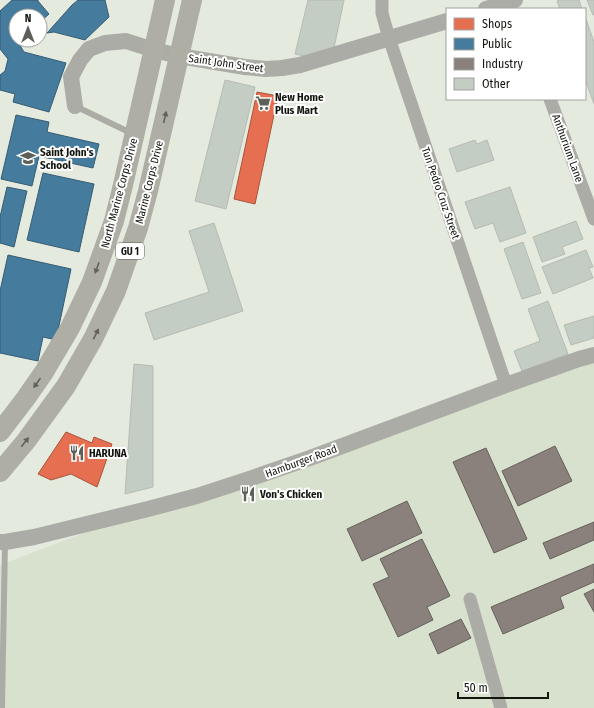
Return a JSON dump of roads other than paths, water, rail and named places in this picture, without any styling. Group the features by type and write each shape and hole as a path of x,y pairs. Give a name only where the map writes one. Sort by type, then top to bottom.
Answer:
{"main road":[{"name":"North Marine Corps Drive","path":"0,432 48,366 70,328 92,282 114,220 165,0"},
{"name":"Marine Corps Drive","path":"0,472 26,441 66,386 93,339 116,291 128,260 150,184 192,0"}],"street":[{"name":"Tun Pedro Cruz Street","path":"382,0 382,13 389,38 506,385"},
{"path":"491,8 515,3"},
{"name":"Saint John Street","path":"75,106 71,77 80,60 89,49 105,44 126,41 179,56 245,67 266,69 282,68 446,21"},
{"name":"Anthurium Lane","path":"550,100 594,219"},
{"name":"Hamburger Road","path":"3,542 34,537 197,496 310,458 506,385 594,355"},
{"path":"470,599 501,708"}],"lane":[{"path":"75,106 134,135"},
{"path":"2,708 3,542"}],"place":[{"name":"New Home Plus Mart","path":"263,103"},
{"name":"Saint John's School","path":"28,158"},
{"name":"HARUNA","path":"77,453"},
{"name":"Von's Chicken","path":"248,494"}]}
